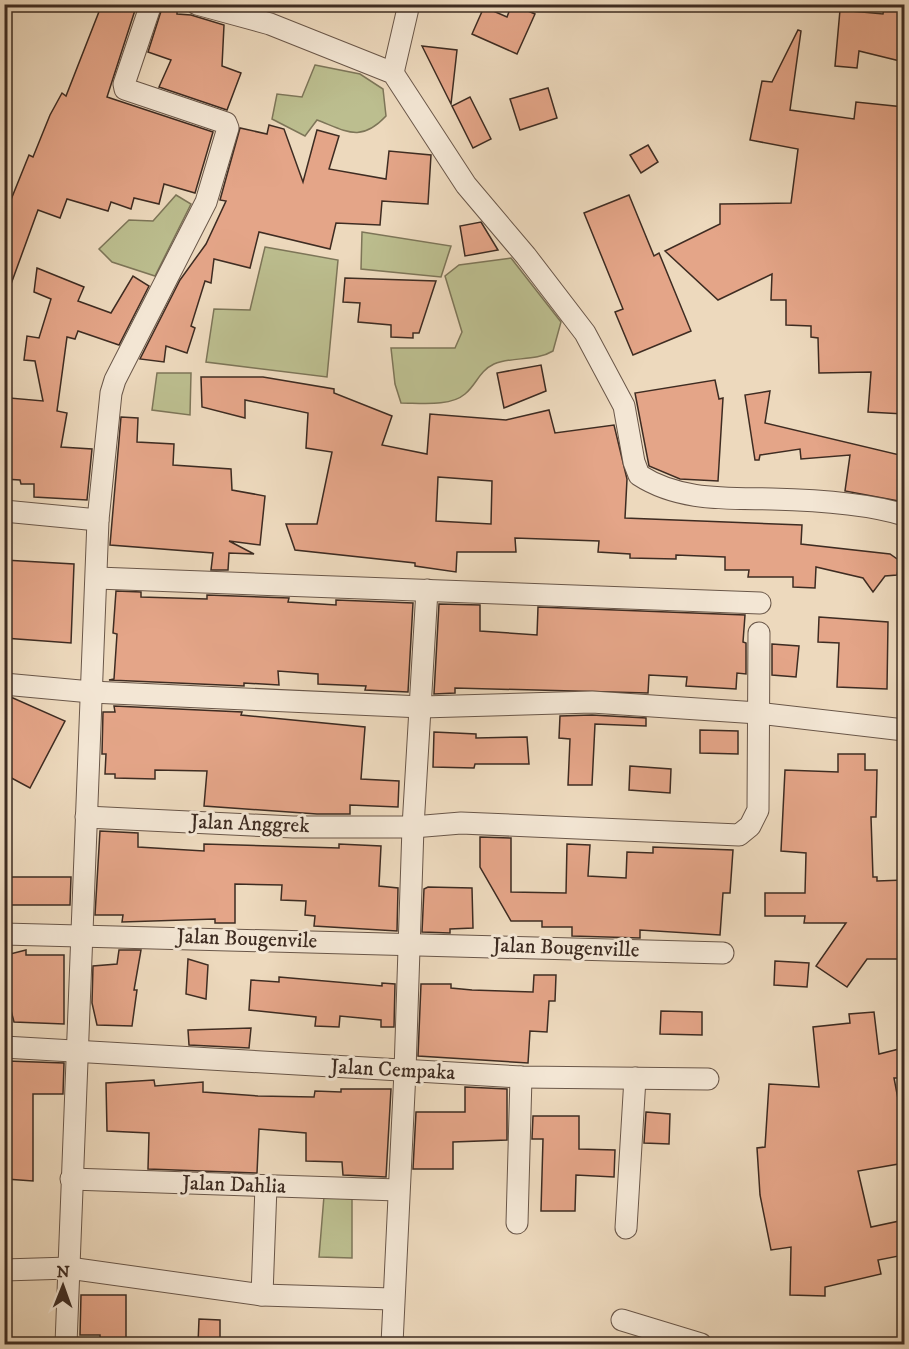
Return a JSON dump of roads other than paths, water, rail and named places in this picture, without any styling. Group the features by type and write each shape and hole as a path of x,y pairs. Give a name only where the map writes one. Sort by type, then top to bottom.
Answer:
{"street":[{"path":"66,1344 71,1179 84,936 86,817 98,520 111,393 115,380 206,202 228,128 226,123 125,88 124,84 151,4"},
{"path":"197,4 270,14 393,73 466,185 526,256 585,333 624,406 634,462 639,475 691,496 807,502 868,508 904,515"},
{"path":"393,73 409,4"},
{"path":"4,511 98,520"},
{"path":"97,578 760,603"},
{"path":"392,1344 392,1299 405,1071 413,827 422,707 427,590"},
{"path":"758,713 759,633"},
{"path":"4,684 91,692 422,707 592,702 758,713 904,729"},
{"name":"Jalan Anggrek","path":"86,817 293,827 413,827 461,823 739,835 750,826 758,810 758,713"},
{"name":"Jalan Bougenvile","path":"4,934 410,944"},
{"name":"Jalan Bougenville","path":"410,944 723,953"},
{"name":"Jalan Cempaka","path":"4,1047 521,1077 708,1079"},
{"path":"517,1223 521,1077"},
{"path":"626,1228 635,1078"},
{"name":"Jalan Dahlia","path":"71,1179 398,1190"},
{"path":"262,1295 266,1186"},
{"path":"4,1270 69,1268 262,1295 392,1299"},
{"path":"622,1320 700,1344"}]}
